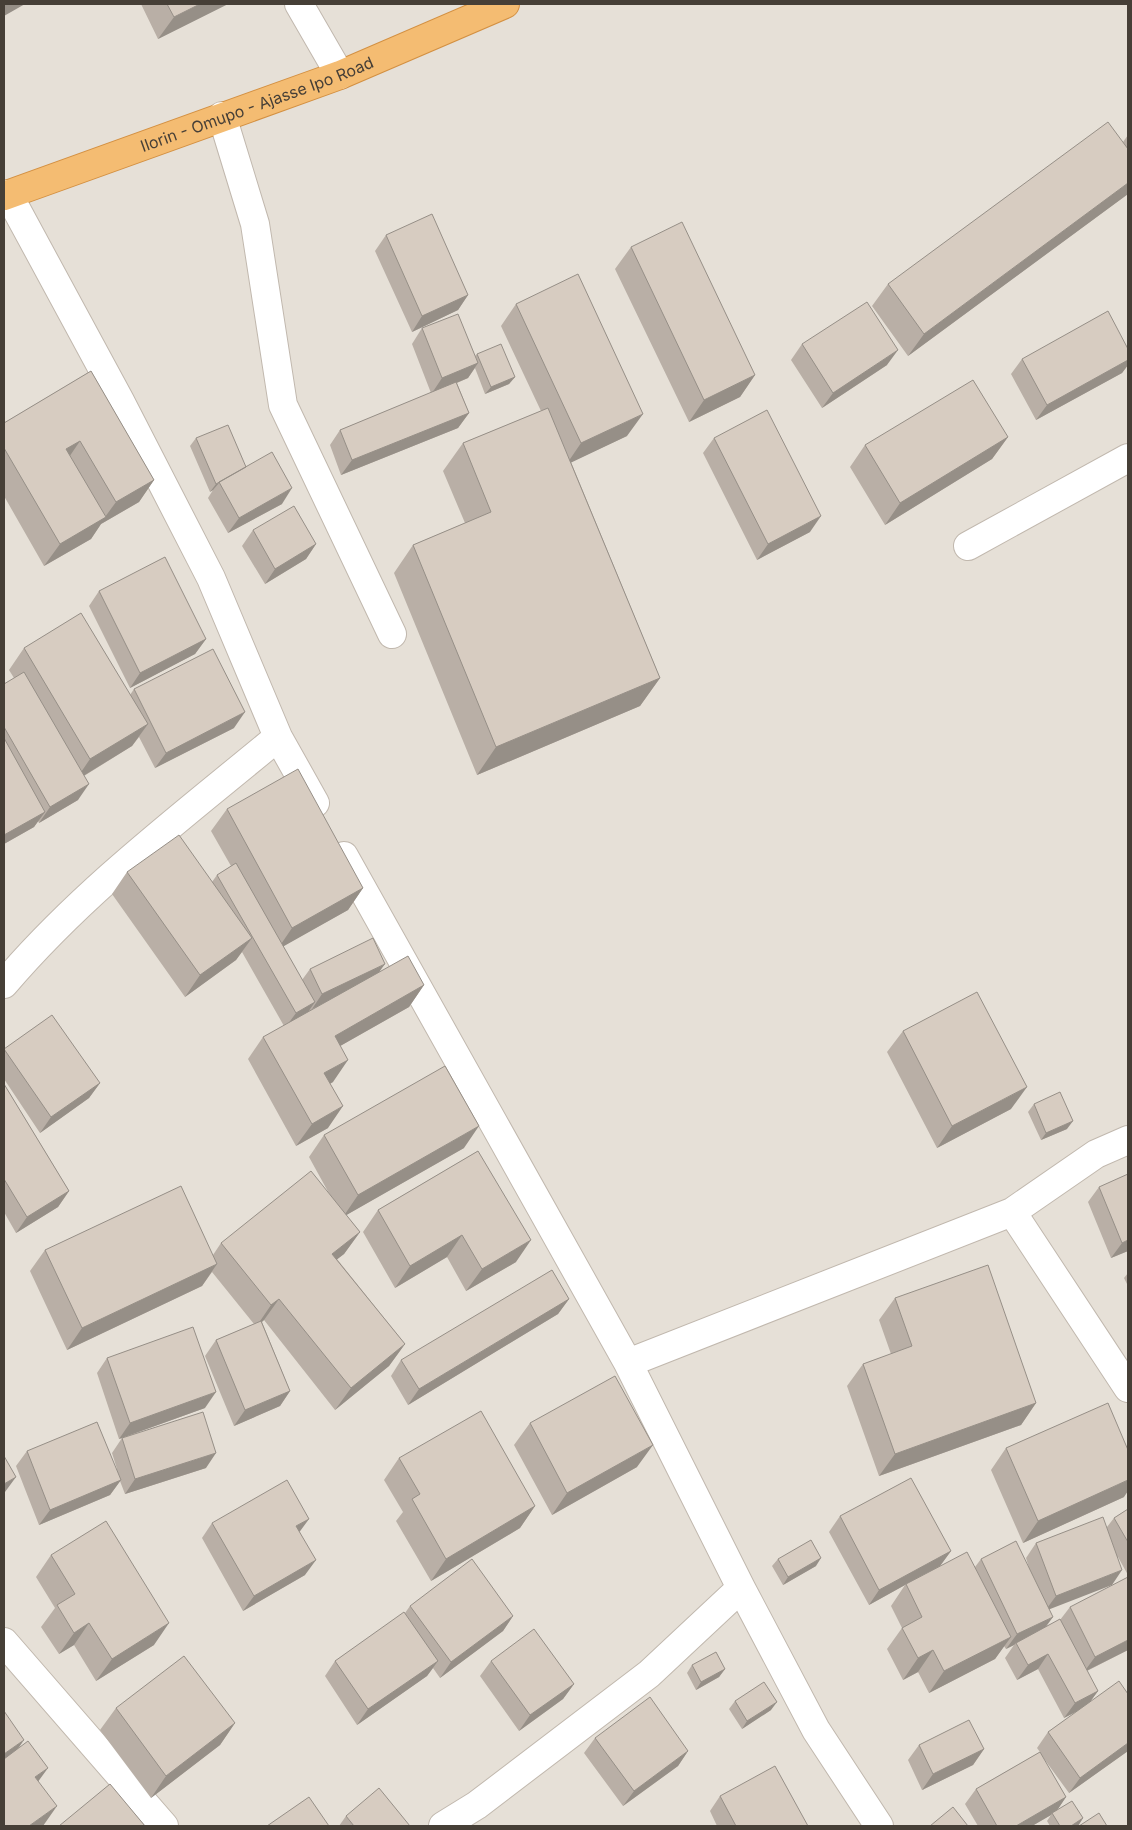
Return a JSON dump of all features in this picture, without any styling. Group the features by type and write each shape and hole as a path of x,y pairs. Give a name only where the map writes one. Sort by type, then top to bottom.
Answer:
{"highway":[{"name":"Ilorin - Omupo - Ajasse Ipo Road","path":"6,195 340,75 505,4"}],"street":[{"path":"299,4 340,75"},
{"path":"222,116 254,224 283,405 392,634"},
{"path":"6,195 120,401 211,578 278,737 628,1363 741,1588 816,1730 879,1826"},
{"path":"968,546 1128,458"},
{"path":"4,984 17,968 102,883 278,737"},
{"path":"628,1363 1012,1212 1096,1154 1128,1140"},
{"path":"1012,1212 1128,1388"},
{"path":"443,1826 477,1805 649,1674 741,1588"},
{"path":"4,1642 164,1826"}],"shaded area":[{"path":"4,4 1128,4 1128,1826 4,1826"}],"building":[{"path":"167,4 200,4 174,17"},
{"path":"1108,122 1128,149 1128,183 924,334 888,284"},
{"path":"432,214 468,295 422,316 386,235"},
{"path":"682,222 755,375 704,400 631,247"},
{"path":"578,274 643,414 581,443 516,304"},
{"path":"867,302 898,350 833,393 802,344"},
{"path":"1108,311 1128,349 1128,360 1047,405 1022,359"},
{"path":"458,314 478,363 442,378 422,328"},
{"path":"501,344 515,377 491,387 477,354"},
{"path":"91,371 154,480 116,502 80,441 66,449 106,517 60,544 4,448 4,423"},
{"path":"973,380 1008,437 900,503 865,445"},
{"path":"456,382 469,413 352,460 340,430"},
{"path":"548,408 660,678 496,747 413,545 491,512 463,443"},
{"path":"767,410 821,516 768,544 714,438"},
{"path":"228,425 246,467 216,484 196,438"},
{"path":"272,452 292,488 239,518 219,482"},
{"path":"294,506 316,544 275,569 253,530"},
{"path":"165,557 206,639 140,673 99,591"},
{"path":"81,613 148,724 90,759 24,648"},
{"path":"213,649 245,712 166,753 134,689"},
{"path":"24,672 89,784 50,807 4,727 4,684"},
{"path":"4,738 45,812 4,835"},
{"path":"298,769 363,888 292,928 227,809"},
{"path":"179,835 252,938 200,975 127,872"},
{"path":"236,863 315,1002 296,1013 217,875"},
{"path":"373,938 385,964 322,994 310,969"},
{"path":"408,956 424,985 335,1036 348,1060 324,1073 343,1106 312,1124 263,1037"},
{"path":"977,992 1027,1087 952,1126 903,1031"},
{"path":"52,1015 100,1083 51,1117 4,1049"},
{"path":"445,1066 479,1126 358,1195 324,1135"},
{"path":"4,1084 69,1191 27,1217 4,1179"},
{"path":"1060,1092 1073,1121 1046,1133 1034,1104"},
{"path":"478,1151 531,1240 482,1269 462,1235 410,1266 378,1210"},
{"path":"311,1171 360,1232 332,1254 405,1344 351,1388 279,1299 271,1305 221,1243"},
{"path":"1128,1174 1128,1240 1122,1243 1099,1187"},
{"path":"181,1186 217,1264 82,1328 45,1250"},
{"path":"988,1265 1036,1403 895,1454 863,1364 912,1346 895,1298"},
{"path":"552,1270 569,1299 419,1389 401,1360"},
{"path":"261,1321 290,1391 245,1410 216,1340"},
{"path":"193,1327 216,1392 130,1423 107,1358"},
{"path":"615,1376 653,1445 567,1493 530,1423"},
{"path":"1108,1403 1128,1450 1128,1480 1038,1521 1006,1448"},
{"path":"481,1411 535,1506 446,1559 412,1499 420,1494 399,1458"},
{"path":"203,1412 216,1453 135,1479 122,1438"},
{"path":"97,1422 121,1480 50,1510 27,1451"},
{"path":"4,1456 16,1477 4,1484"},
{"path":"911,1478 951,1551 879,1590 840,1516"},
{"path":"287,1480 309,1519 296,1526 316,1560 254,1596 212,1523"},
{"path":"1128,1509 1128,1542 1114,1518"},
{"path":"1103,1517 1122,1570 1056,1596 1036,1543"},
{"path":"106,1521 169,1623 112,1659 89,1623 74,1633 57,1605 75,1594 51,1555"},
{"path":"811,1540 821,1558 788,1577 778,1559"},
{"path":"1016,1541 1053,1617 1017,1634 981,1559"},
{"path":"967,1552 1011,1637 944,1671 933,1650 918,1658 902,1628 922,1617 906,1584"},
{"path":"472,1559 513,1616 451,1662 410,1606"},
{"path":"1128,1577 1128,1640 1095,1657 1070,1607"},
{"path":"404,1612 438,1661 368,1709 335,1661"},
{"path":"1060,1619 1098,1691 1075,1703 1048,1654 1028,1665 1016,1643"},
{"path":"534,1629 574,1684 530,1715 491,1661"},
{"path":"716,1652 725,1669 701,1682 692,1665"},
{"path":"184,1656 235,1723 166,1776 116,1708"},
{"path":"1119,1681 1128,1694 1128,1743 1080,1778 1048,1732"},
{"path":"764,1682 777,1702 747,1721 735,1701"},
{"path":"650,1697 688,1751 634,1791 595,1738"},
{"path":"4,1711 24,1740 4,1754"},
{"path":"969,1720 984,1749 933,1774 919,1745"},
{"path":"28,1741 48,1768 35,1777 57,1806 29,1826 4,1826 4,1759"},
{"path":"1040,1752 1066,1797 1016,1826 997,1826 976,1789"},
{"path":"775,1766 808,1826 736,1826 720,1796"},
{"path":"110,1784 145,1826 59,1826"},
{"path":"379,1788 410,1826 354,1826 346,1816"},
{"path":"309,1797 329,1826 267,1826"},
{"path":"1072,1801 1083,1818 1071,1826 1060,1826 1052,1813"},
{"path":"953,1807 968,1826 930,1826"},
{"path":"1099,1813 1107,1826 1079,1826"}]}
